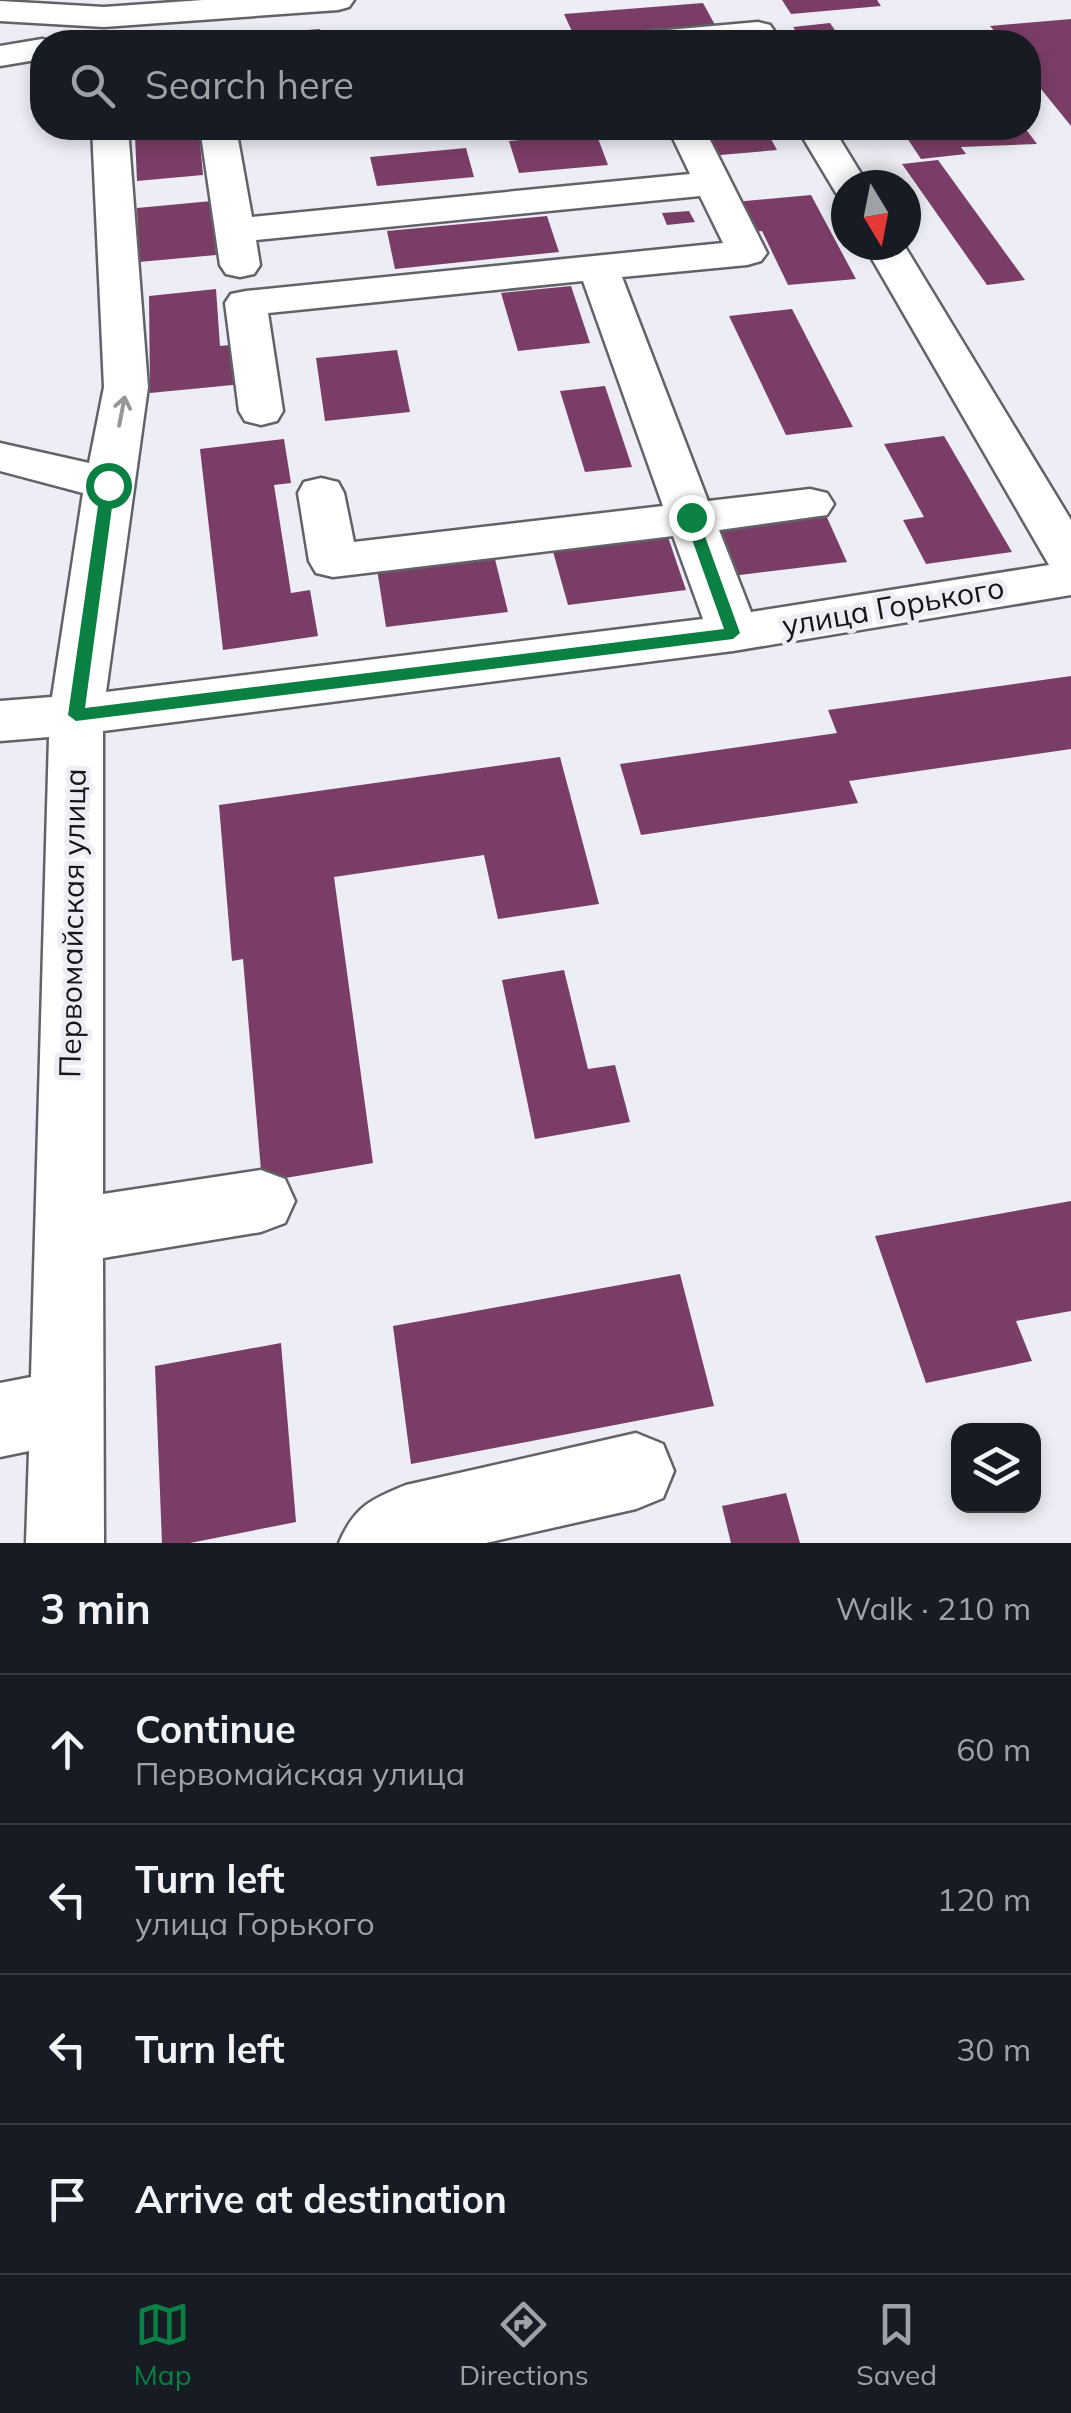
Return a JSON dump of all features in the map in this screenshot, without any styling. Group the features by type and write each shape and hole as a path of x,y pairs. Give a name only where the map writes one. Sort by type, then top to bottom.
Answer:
{"street":[{"path":"0,12 98,28 214,9 338,0"},
{"path":"739,0 757,30"},
{"path":"214,9 219,30"},
{"path":"0,56 30,50"},
{"name":"Первомайская улица","path":"66,1543 34,1413 68,1232 76,715 108,485 126,387 111,140"},
{"path":"220,140 261,411"},
{"path":"246,303 747,253 692,140"},
{"path":"821,140 840,170"},
{"path":"234,230 713,183"},
{"path":"893,260 1071,560"},
{"path":"598,267 733,633"},
{"path":"0,457 52,466 108,485"},
{"path":"322,493 333,561 810,504"},
{"name":"улица Горького","path":"0,721 76,715 733,633 1071,578"},
{"path":"68,1232 261,1200"},
{"path":"378,1543 406,1524 636,1471"}],"building":[{"path":"782,0 877,0 881,6 791,14"},
{"path":"703,3 718,30 571,30 564,14"},
{"path":"1071,19 1071,126 1041,89 1041,30 994,30 990,26"},
{"path":"830,23 835,30 795,30 793,27"},
{"path":"135,140 200,140 203,175 137,181"},
{"path":"599,140 608,165 519,173 509,141"},
{"path":"701,140 772,140 777,150 709,156"},
{"path":"908,140 1034,140 1037,144 961,147 966,154 921,159"},
{"path":"466,148 474,177 377,186 370,157"},
{"path":"938,160 1025,280 987,285 921,191 921,170 906,170 902,164"},
{"path":"811,195 831,232 831,260 846,260 856,279 788,285 762,231 748,233 734,202"},
{"path":"212,201 216,255 139,262 137,208"},
{"path":"689,211 695,222 667,225 662,213"},
{"path":"547,216 559,252 395,269 387,231"},
{"path":"571,286 590,343 518,351 501,293"},
{"path":"216,289 220,346 240,344 243,384 150,393 149,296"},
{"path":"792,309 853,427 786,435 729,316"},
{"path":"397,350 410,412 325,421 316,358"},
{"path":"605,386 632,467 585,472 560,391"},
{"path":"944,436 1012,552 926,564 903,520 924,517 884,444"},
{"path":"284,439 291,483 274,485 291,593 310,590 318,636 223,650 200,449"},
{"path":"825,513 847,562 732,576 713,527"},
{"path":"667,534 686,590 568,605 552,548"},
{"path":"494,555 508,612 386,627 377,569"},
{"path":"1071,676 1071,749 849,781 858,803 641,835 620,764 837,733 828,710"},
{"path":"560,757 599,904 498,919 484,855 334,877 373,1163 262,1182 243,959 232,961 219,805"},
{"path":"564,970 588,1069 615,1065 630,1122 535,1139 502,980"},
{"path":"1071,1201 1071,1311 1016,1321 1032,1361 926,1383 875,1236"},
{"path":"680,1274 714,1406 411,1464 393,1326"},
{"path":"281,1343 296,1522 190,1543 162,1543 155,1366"},
{"path":"786,1493 800,1543 731,1543 722,1506"}],"route":[{"path":"108,485 76,715 733,633 691,517"}]}
